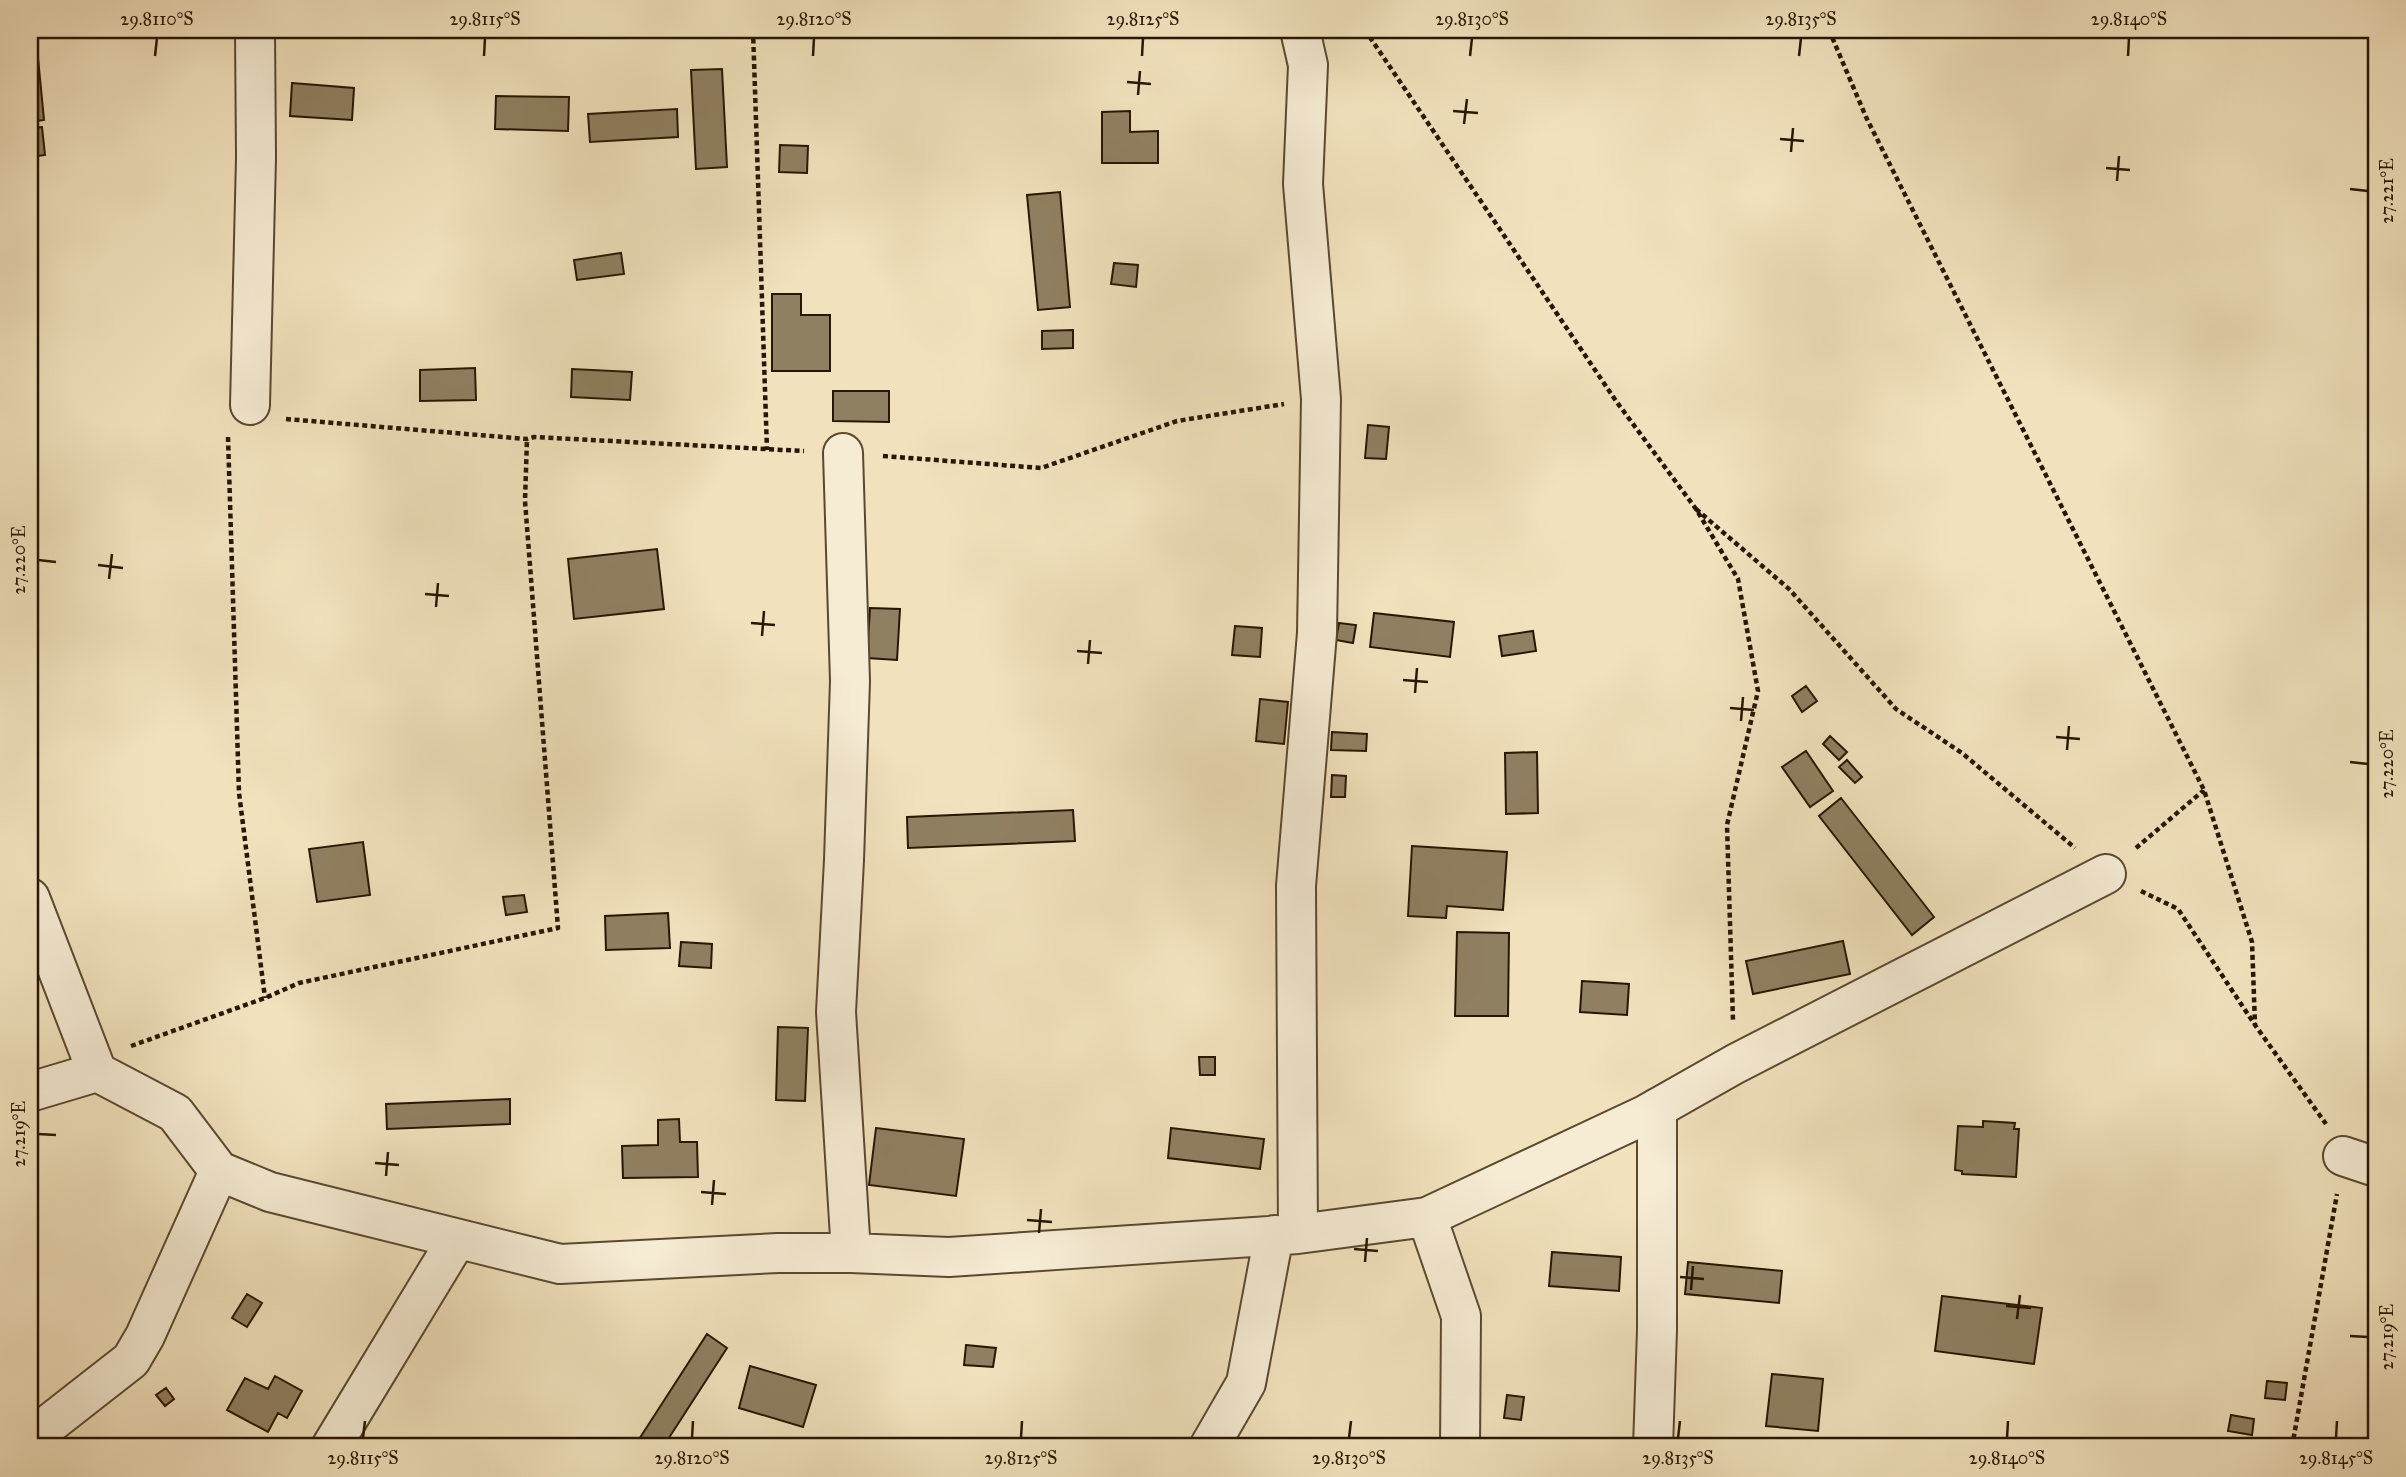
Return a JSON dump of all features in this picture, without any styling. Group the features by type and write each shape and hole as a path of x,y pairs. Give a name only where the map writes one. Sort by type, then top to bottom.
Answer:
{"street":[{"path":"250,405 256,158 255,30"},
{"path":"1209,1447 1246,1383 1286,1235 1296,886 1317,633 1321,399 1303,184 1308,65 1300,30"},
{"path":"843,453 850,681 836,1012 851,1253"},
{"path":"30,898 97,1072 175,1113 219,1171 270,1192 560,1264 778,1253 949,1257 1286,1235 1427,1217 1657,1108 1735,1064 2106,874"},
{"path":"30,1092 97,1072"},
{"path":"1653,1447 1657,1330 1657,1108"},
{"path":"30,1439 131,1360 145,1336 219,1171"},
{"path":"1427,1217 1461,1316 1460,1447"},
{"path":"331,1447 457,1239"}],"path":[{"path":"753,30 767,450"},
{"path":"1365,30 1608,390 1696,509 1738,579 1758,691 1727,825 1735,1064"},
{"path":"1829,30 1866,117 2204,790 2252,942 2255,1025"},
{"path":"265,998 239,793 228,437 250,405 268,418 527,439 534,437 843,453 1041,468 1177,421 1321,399"},
{"path":"97,1072 124,1048 265,998 299,983 558,928 525,501 527,439"},
{"path":"1696,509 1789,589 1896,709 1962,752 2106,874 2178,909 2255,1025 2336,1139 2360,1162 2292,1447"},
{"path":"2106,874 2204,790"}],"building":[{"path":"594,30 641,30 641,34 594,33"},
{"path":"1057,30 1107,30 1057,35"},
{"path":"36,37 44,120 30,122 30,38"},
{"path":"722,69 727,167 696,169 691,70"},
{"path":"292,83 354,88 352,120 290,116"},
{"path":"496,96 569,97 568,131 495,129"},
{"path":"677,109 678,137 590,142 588,114"},
{"path":"1130,111 1130,132 1158,131 1158,163 1102,163 1102,112"},
{"path":"42,127 45,155 30,157 30,128"},
{"path":"780,145 808,146 807,173 779,172"},
{"path":"1060,192 1070,307 1038,310 1027,195"},
{"path":"621,253 624,274 577,280 574,260"},
{"path":"1114,263 1138,265 1136,287 1111,284"},
{"path":"772,294 801,294 801,315 830,315 830,371 772,371"},
{"path":"1073,330 1073,348 1042,349 1042,331"},
{"path":"30,342 34,367 30,368"},
{"path":"475,368 476,400 420,401 420,370"},
{"path":"572,369 632,372 630,400 571,397"},
{"path":"833,391 889,391 889,422 833,421"},
{"path":"1368,425 1389,427 1386,459 1365,458"},
{"path":"657,549 664,609 574,619 568,559"},
{"path":"870,608 900,609 897,660 867,658"},
{"path":"1374,613 1454,622 1450,657 1370,647"},
{"path":"1339,623 1356,625 1353,643 1336,640"},
{"path":"1235,626 1262,628 1260,657 1232,655"},
{"path":"1533,631 1536,651 1502,656 1499,636"},
{"path":"1806,686 1817,701 1802,712 1792,696"},
{"path":"1260,699 1288,702 1284,744 1256,741"},
{"path":"1332,732 1367,734 1366,751 1331,750"},
{"path":"1830,736 1847,752 1839,760 1823,744"},
{"path":"1806,751 1833,791 1810,807 1782,767"},
{"path":"1537,752 1538,813 1506,814 1505,753"},
{"path":"1847,760 1862,777 1855,783 1839,767"},
{"path":"1332,775 1346,776 1345,797 1331,797"},
{"path":"1841,798 1934,917 1912,935 1819,816"},
{"path":"1073,810 1075,841 908,848 907,817"},
{"path":"363,842 370,895 317,902 309,849"},
{"path":"1412,846 1507,852 1503,910 1447,906 1446,918 1408,916"},
{"path":"524,895 527,912 506,915 503,897"},
{"path":"668,913 670,948 606,950 605,916"},
{"path":"1457,932 1509,933 1508,1016 1455,1016"},
{"path":"1843,941 1850,974 1753,994 1746,961"},
{"path":"681,942 712,944 711,968 679,966"},
{"path":"1582,981 1629,984 1627,1015 1580,1012"},
{"path":"778,1027 808,1028 805,1101 776,1100"},
{"path":"1199,1057 1215,1057 1215,1075 1200,1075"},
{"path":"510,1099 510,1124 387,1129 386,1104"},
{"path":"679,1119 680,1142 697,1142 698,1177 623,1178 622,1146 658,1145 658,1120"},
{"path":"1983,1121 2015,1123 2014,1129 2019,1129 2016,1177 1962,1174 1962,1171 1955,1170 1958,1126 1983,1127"},
{"path":"876,1128 964,1139 956,1196 869,1185"},
{"path":"1171,1128 1264,1139 1260,1169 1168,1158"},
{"path":"1552,1252 1621,1257 1619,1291 1549,1286"},
{"path":"1688,1262 1782,1271 1779,1303 1685,1294"},
{"path":"247,1294 262,1303 247,1327 232,1318"},
{"path":"1942,1296 2042,1308 2034,1364 1935,1351"},
{"path":"707,1334 727,1348 663,1447 634,1447"},
{"path":"966,1345 996,1348 993,1367 964,1365"},
{"path":"750,1366 816,1385 803,1427 739,1408"},
{"path":"1772,1374 1823,1379 1818,1431 1766,1426"},
{"path":"275,1376 302,1391 287,1418 278,1413 268,1432 227,1410 245,1378 268,1389"},
{"path":"2267,1381 2287,1383 2285,1400 2265,1398"},
{"path":"166,1388 174,1399 165,1406 156,1395"},
{"path":"1507,1395 1524,1397 1521,1420 1504,1418"},
{"path":"2231,1415 2254,1419 2252,1435 2228,1431"},
{"path":"1665,1440 1685,1442 1685,1447 1664,1447"},
{"path":"1801,1440 1872,1444 1872,1447 1801,1447"}]}
